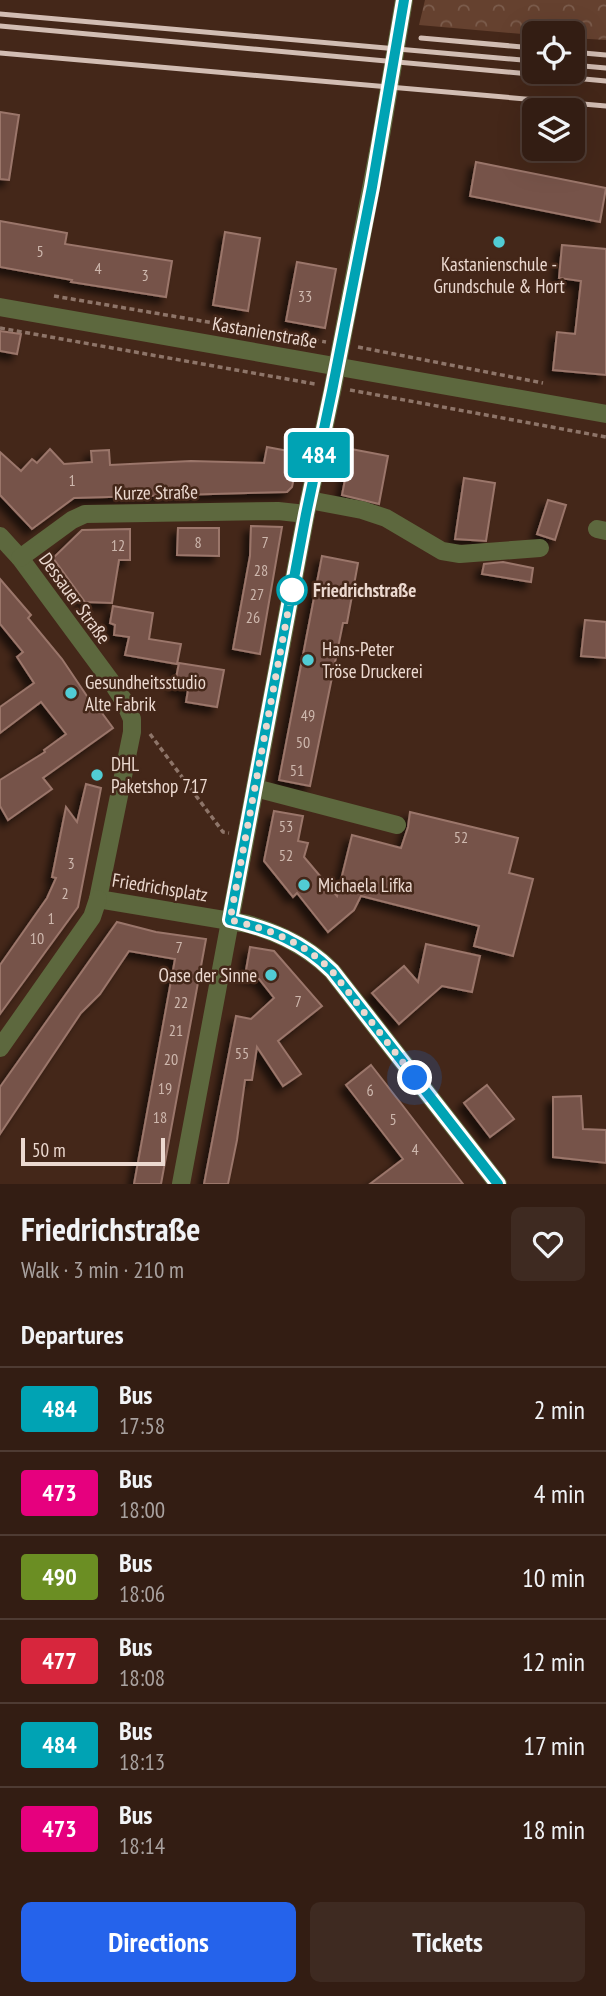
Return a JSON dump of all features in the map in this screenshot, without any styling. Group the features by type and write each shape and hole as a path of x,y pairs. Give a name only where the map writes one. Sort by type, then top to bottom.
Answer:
{"street":[{"path":"181,1184 404,0"},
{"name":"Kastanienstraße","path":"0,307 606,414"},
{"name":"Kurze Straße","path":"20,558 72,520 85,514 278,511 307,507 362,510 386,518 442,551 460,554 540,548"},
{"name":"Dessauer Straße","path":"0,536 20,558 113,684 132,719"},
{"name":"Friedrichsplatz","path":"132,719 130,749 98,899 230,920"},
{"path":"255,788 397,825"},
{"path":"0,1048 92,917 98,899"},
{"path":"230,920 288,938 326,965 498,1184"}],"path":[{"path":"50,295 341,344 550,384"},
{"path":"0,328 606,437"},
{"path":"132,719 143,720 223,832 246,836"}],"green space":[{"path":"425,0 606,0 606,40 585,39 585,21 522,21 522,34 419,25"}],"building":[{"path":"0,112 19,115 9,180 0,179"},
{"path":"476,162 606,188 600,222 470,196"},
{"path":"0,221 67,233 65,244 172,261 166,297 71,282 72,280 0,267"},
{"path":"225,232 260,238 248,311 213,305"},
{"path":"562,245 606,249 606,375 553,370 557,332 575,334 581,281 559,278"},
{"path":"297,262 336,269 325,328 286,321"},
{"path":"0,331 21,334 17,354 0,351"},
{"path":"267,447 299,453 292,487 287,492 74,498 32,529 0,495 0,452 21,471 32,459 37,463 50,449 64,464 92,462 91,451 109,450 110,465 191,461 264,463"},
{"path":"351,449 388,456 379,504 342,495"},
{"path":"464,478 495,483 486,541 455,539"},
{"path":"548,500 566,505 555,540 537,534"},
{"path":"251,526 282,527 260,654 233,649 250,556"},
{"path":"178,528 219,528 219,556 177,555"},
{"path":"130,529 130,560 119,560 112,603 85,602 53,558 82,530"},
{"path":"322,556 358,563 310,786 279,780"},
{"path":"503,562 533,568 531,582 482,574 484,564"},
{"path":"0,579 31,615 28,618 62,659 97,711 99,709 113,728 43,778 52,789 8,820 0,806 0,780 45,752 44,750 66,734 41,702 0,733 0,707 34,683 17,657 23,652 0,624"},
{"path":"113,606 153,613 149,639 181,644 177,664 125,655 129,637 114,635 115,625 110,623"},
{"path":"585,620 606,622 606,658 581,656"},
{"path":"179,663 224,670 217,707 186,702 188,690 174,688"},
{"path":"86,784 101,788 78,907 0,1014 0,965 47,898 56,878 52,877 66,807 77,822"},
{"path":"274,811 303,816 298,841 308,843 304,857 337,896 352,835 401,848 410,812 518,838 509,873 533,879 513,956 474,946 479,926 361,896 354,910 328,932 297,893 293,897 264,861"},
{"path":"117,922 156,932 206,939 161,1184 134,1184 175,959 129,951 100,994 81,1013 0,1134 0,1087"},
{"path":"426,944 480,956 472,992 442,986 399,1024 372,993 404,966 418,982"},
{"path":"250,947 274,951 322,1006 278,1041 301,1074 283,1086 257,1047 252,1080 245,1080 228,1184 204,1184 236,1016 251,1019 274,998 259,979 245,976"},
{"path":"371,1065 463,1184 370,1184 403,1159 346,1085"},
{"path":"487,1085 514,1119 490,1137 464,1103"},
{"path":"581,1096 583,1129 606,1130 606,1163 553,1157 553,1097"}],"railway":[{"path":"0,14 522,60"},
{"path":"0,26 606,81"},
{"path":"421,38 522,47"},
{"path":"0,53 606,106"},
{"path":"585,53 606,55"},
{"path":"585,66 606,68"}],"bus line":[{"name":"484","path":"404,0 372,187 306,514 230,920 288,938 304,947 332,971 498,1184"}],"place":[{"name":"Kastanienschule - Grundschule & Hort","path":"499,242"},
{"name":"Friedrichstraße","path":"292,590"},
{"name":"Hans-Peter Tröse Druckerei","path":"308,660"},
{"name":"Gesundheitsstudio Alte Fabrik","path":"71,693"},
{"name":"DHL Paketshop 717","path":"97,775"},
{"name":"Michaela Lifka","path":"304,885"},
{"name":"Oase der Sinne","path":"271,975"}],"route":[{"path":"292,590 230,920 288,938 320,960 332,971 415,1078"}]}
